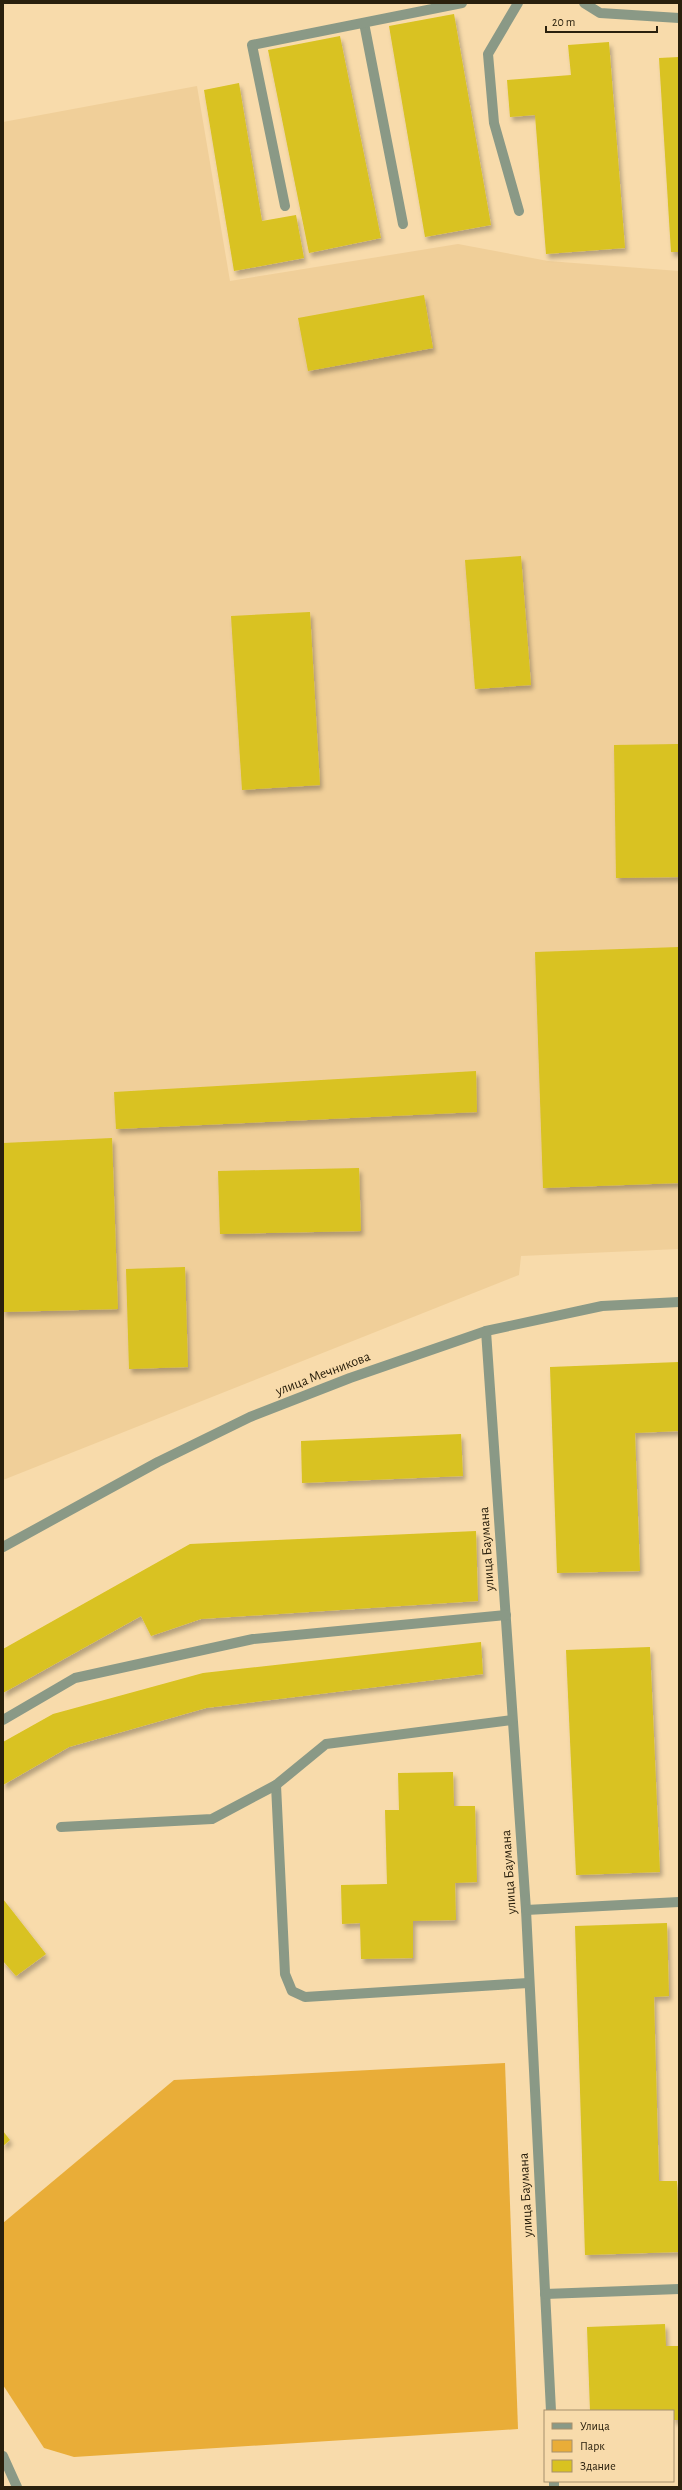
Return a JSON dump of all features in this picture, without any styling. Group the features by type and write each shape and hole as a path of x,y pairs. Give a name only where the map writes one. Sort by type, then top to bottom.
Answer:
{"street":[{"path":"285,206 252,45 462,3"},
{"path":"518,3 488,54 494,123 519,211"},
{"path":"584,3 600,13 679,18"},
{"path":"364,22 403,224"},
{"name":"улица Мечникова","path":"3,1548 158,1462 250,1417 350,1378 486,1331 602,1306 679,1302"},
{"name":"улица Баумана","path":"486,1331 526,1910 528,1983 546,2294 551,2410"},
{"path":"3,1720 75,1678 253,1639 506,1615"},
{"path":"61,1827 212,1819 276,1785 326,1744 512,1720"},
{"path":"276,1785 285,1974 292,1991 305,1997 528,1983"},
{"path":"526,1910 679,1902"},
{"path":"546,2294 679,2289"},
{"path":"3,2456 17,2487"}],"shaded area":[{"path":"197,86 230,281 458,244 548,261 679,271 679,1249 521,1256 519,1275 3,1480 3,122"}],"green space":[{"path":"505,2063 518,2429 74,2457 44,2448 3,2385 3,2223 174,2080"}],"building":[{"path":"454,14 491,225 425,237 389,26"},
{"path":"340,36 381,238 309,253 268,50"},
{"path":"609,42 625,248 546,254 535,115 510,117 507,80 571,75 568,45"},
{"path":"679,57 679,252 671,252 659,58"},
{"path":"239,83 262,221 296,215 304,258 234,271 204,90"},
{"path":"424,295 433,348 308,371 298,318"},
{"path":"521,556 531,685 475,689 465,560"},
{"path":"310,612 320,785 242,790 231,616"},
{"path":"679,744 679,877 616,878 614,745"},
{"path":"679,947 679,1183 543,1188 535,952"},
{"path":"476,1071 477,1112 116,1129 114,1092"},
{"path":"112,1138 118,1309 3,1312 3,1143"},
{"path":"359,1168 361,1231 220,1234 218,1171"},
{"path":"185,1267 188,1367 129,1369 126,1269"},
{"path":"679,1362 679,1431 635,1433 640,1571 557,1573 550,1367"},
{"path":"461,1434 463,1476 302,1483 301,1441"},
{"path":"476,1531 478,1601 201,1619 151,1636 141,1616 3,1693 3,1649 190,1544"},
{"path":"481,1642 483,1674 206,1708 69,1747 3,1785 3,1742 53,1714 203,1673"},
{"path":"650,1647 660,1872 576,1875 566,1650"},
{"path":"453,1772 454,1806 475,1806 477,1882 455,1883 456,1920 413,1921 413,1958 361,1959 360,1923 342,1924 341,1885 387,1884 385,1810 399,1810 398,1773"},
{"path":"3,1899 46,1954 16,1976 3,1961"},
{"path":"667,1923 669,1996 654,1997 659,2181 677,2181 679,2252 585,2255 575,1926"},
{"path":"3,2131 10,2140 3,2146"},
{"path":"665,2324 666,2346 679,2346 679,2420 674,2420 674,2410 590,2410 587,2327"}]}
